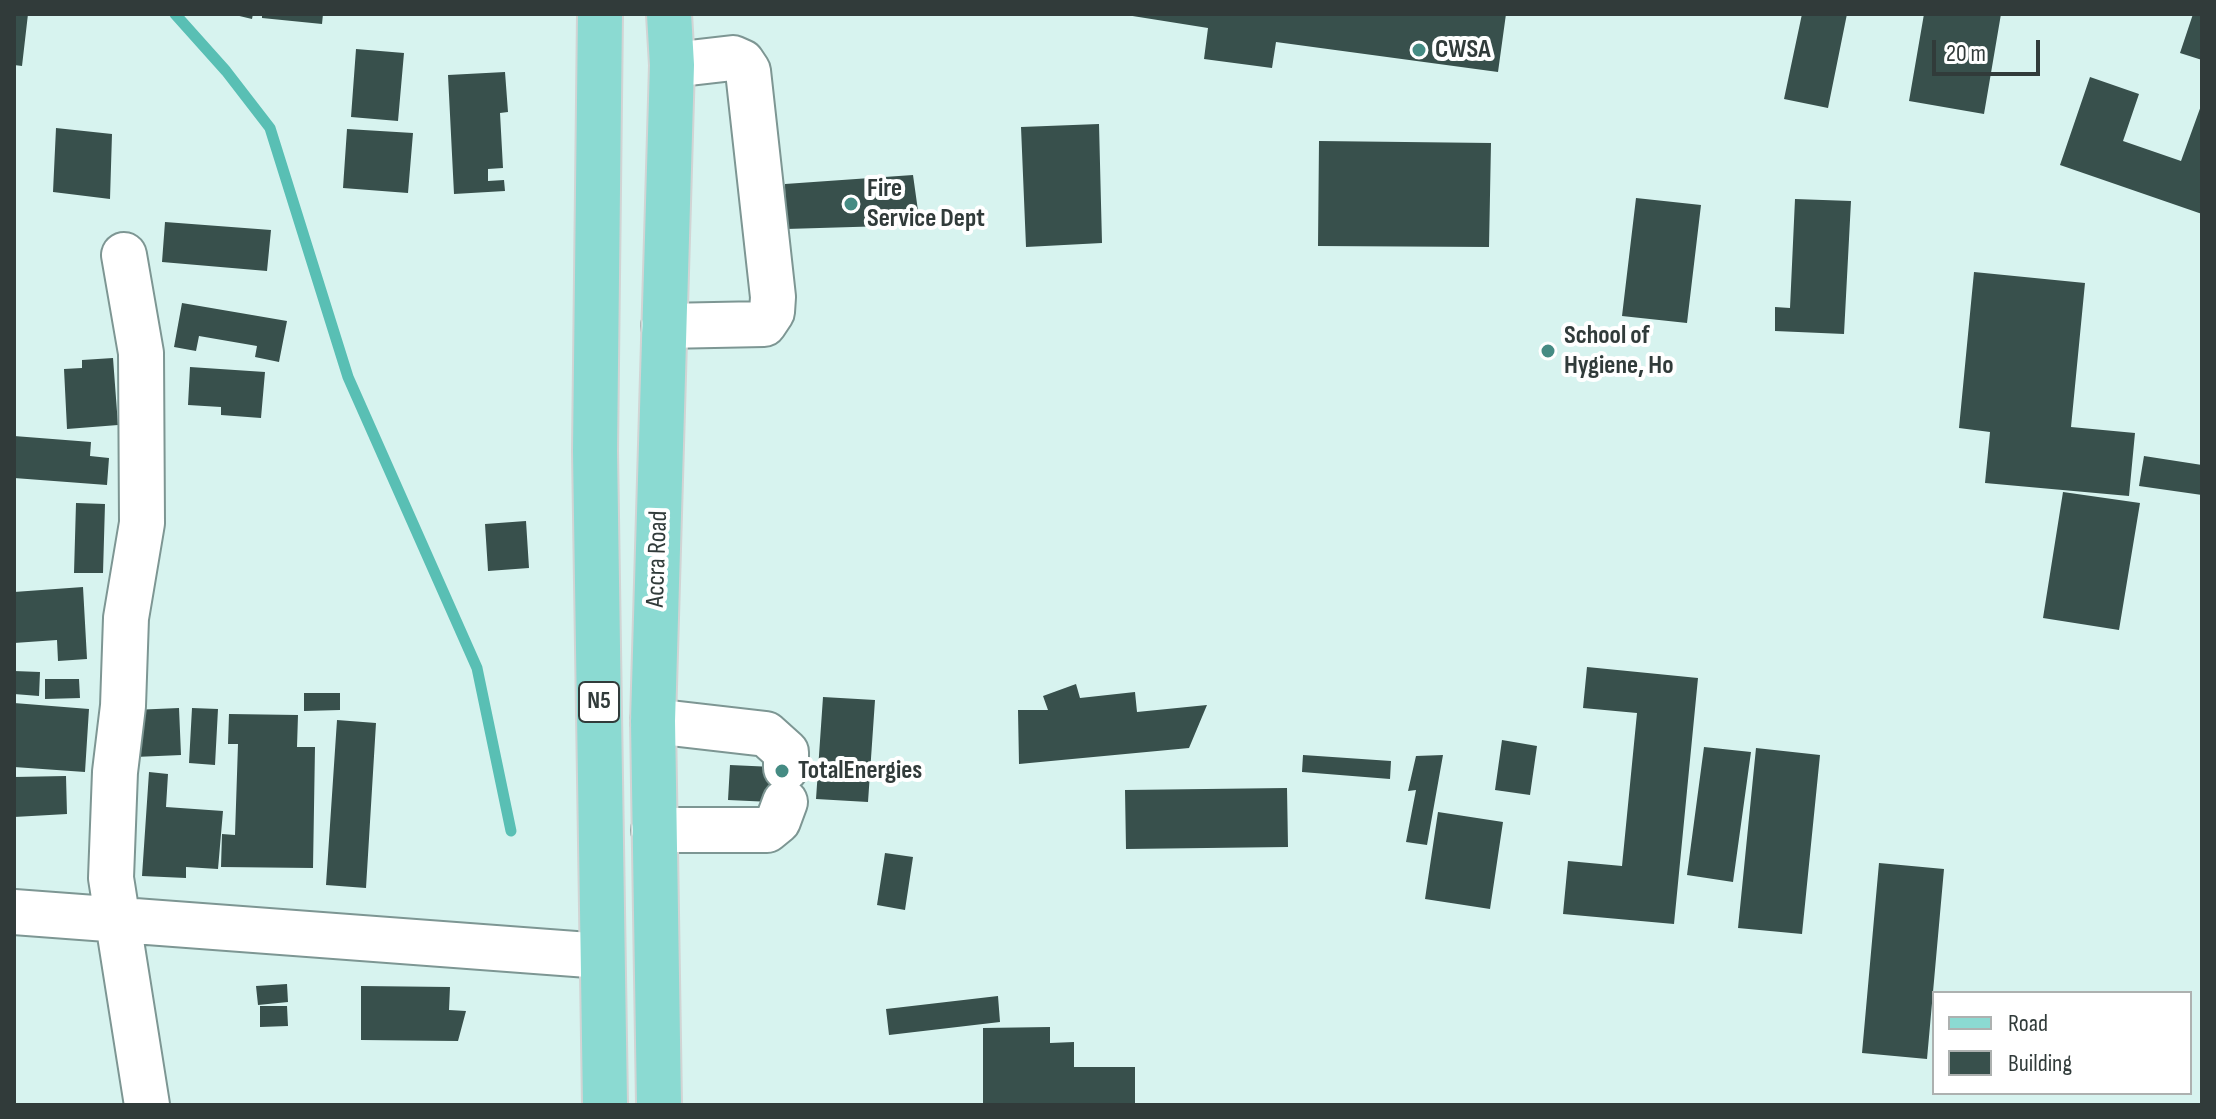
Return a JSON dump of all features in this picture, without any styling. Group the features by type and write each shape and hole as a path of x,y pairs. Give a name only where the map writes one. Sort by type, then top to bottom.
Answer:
{"main road":[{"name":"N5","path":"600,14 602,65 595,451 605,1105"},
{"name":"Accra Road","path":"659,1105 653,721 672,65 669,14"}],"street":[{"path":"664,326 764,324 772,312 773,297 748,71 742,62 733,58 672,65"},
{"path":"124,255 141,353 142,523 126,618 111,878 147,1105"},
{"path":"653,721 766,734 786,752 786,785 778,821 767,830 654,830"},
{"path":"14,912 602,956"}],"building":[{"path":"14,14 28,14 22,66 14,65"},
{"path":"231,14 253,14 252,19"},
{"path":"262,14 323,14 322,24 262,18"},
{"name":"CWSA","path":"1120,14 1506,14 1498,72 1276,42 1272,68 1204,59 1208,28"},
{"path":"1802,14 1847,14 1828,108 1784,99"},
{"path":"1924,14 2001,14 1984,114 1909,101"},
{"path":"2193,14 2202,14 2202,60 2180,53"},
{"path":"356,49 404,53 398,121 351,117"},
{"path":"505,72 508,112 500,113 503,168 488,169 488,181 504,180 505,191 454,194 448,75"},
{"path":"2090,77 2139,94 2123,141 2181,161 2202,103 2202,214 2060,165"},
{"path":"1099,124 1102,243 1026,247 1021,127"},
{"path":"56,128 112,134 110,199 53,192"},
{"path":"347,129 413,133 408,193 343,188"},
{"path":"1319,141 1491,143 1489,247 1318,246"},
{"name":"Fire Service Dept","path":"913,175 920,225 786,229 785,184"},
{"path":"1636,198 1701,205 1687,323 1622,316"},
{"path":"1795,199 1851,201 1844,334 1775,331 1775,307 1790,308"},
{"path":"165,222 271,230 267,271 162,262"},
{"path":"1974,272 2085,283 2071,427 2135,433 2129,496 1985,483 1990,432 1959,428"},
{"path":"182,303 287,321 279,362 255,357 257,346 199,336 196,351 174,347"},
{"path":"113,358 118,425 67,429 64,369 82,368 82,360"},
{"path":"190,367 265,372 261,418 221,415 221,407 188,405"},
{"path":"14,436 91,442 90,456 109,458 107,485 14,478"},
{"path":"2144,456 2202,465 2202,495 2139,486"},
{"path":"2063,492 2140,503 2119,630 2043,618"},
{"path":"76,503 105,504 103,573 74,573"},
{"path":"526,521 529,568 488,571 485,524"},
{"path":"83,587 87,659 58,661 57,640 14,643 14,592"},
{"path":"1587,667 1698,678 1674,924 1563,914 1568,861 1622,866 1637,713 1583,708"},
{"path":"14,671 40,672 39,696 14,694"},
{"path":"45,679 79,679 80,698 45,699"},
{"path":"1076,684 1080,698 1135,692 1137,712 1207,705 1189,748 1019,764 1018,710 1048,710 1043,696"},
{"path":"304,693 340,693 340,710 304,711"},
{"path":"823,697 875,700 868,802 816,799"},
{"path":"14,703 89,709 85,772 14,767"},
{"path":"179,708 181,755 135,757 133,710"},
{"path":"192,708 218,709 215,765 189,763"},
{"path":"229,714 298,715 297,747 315,747 313,868 221,867 222,834 235,835 238,744 228,744"},
{"path":"337,720 376,723 366,888 326,885"},
{"path":"1502,740 1537,746 1530,795 1495,790"},
{"path":"1704,747 1751,752 1733,882 1687,875"},
{"path":"1756,748 1820,755 1802,934 1738,928"},
{"path":"1303,755 1391,761 1390,779 1302,772"},
{"path":"1443,755 1427,845 1406,842 1416,790 1408,791 1416,756"},
{"path":"730,765 795,768 793,803 728,800"},
{"path":"149,772 168,774 166,807 223,811 218,869 186,867 186,878 142,876"},
{"path":"66,776 67,814 14,817 14,777"},
{"path":"1287,788 1288,847 1126,849 1125,790"},
{"path":"1438,812 1503,822 1490,909 1425,899"},
{"path":"885,853 913,857 905,910 877,905"},
{"path":"1879,863 1944,869 1927,1059 1862,1053"},
{"path":"287,984 288,1002 258,1005 256,986"},
{"path":"361,986 450,987 449,1010 466,1011 458,1041 361,1040"},
{"path":"998,996 1000,1022 889,1035 886,1009"},
{"path":"260,1006 287,1006 288,1026 260,1027"},
{"path":"1050,1027 1050,1043 1074,1042 1074,1067 1135,1067 1135,1105 983,1105 983,1028"}],"waterway":[{"path":"175,14 226,71 270,128 348,377 477,668 511,831"}],"place":[{"name":"CWSA","path":"1419,50"},
{"name":"Fire Service Dept","path":"851,204"},
{"name":"School of Hygiene, Ho","path":"1548,351"},
{"name":"TotalEnergies","path":"782,771"}]}
